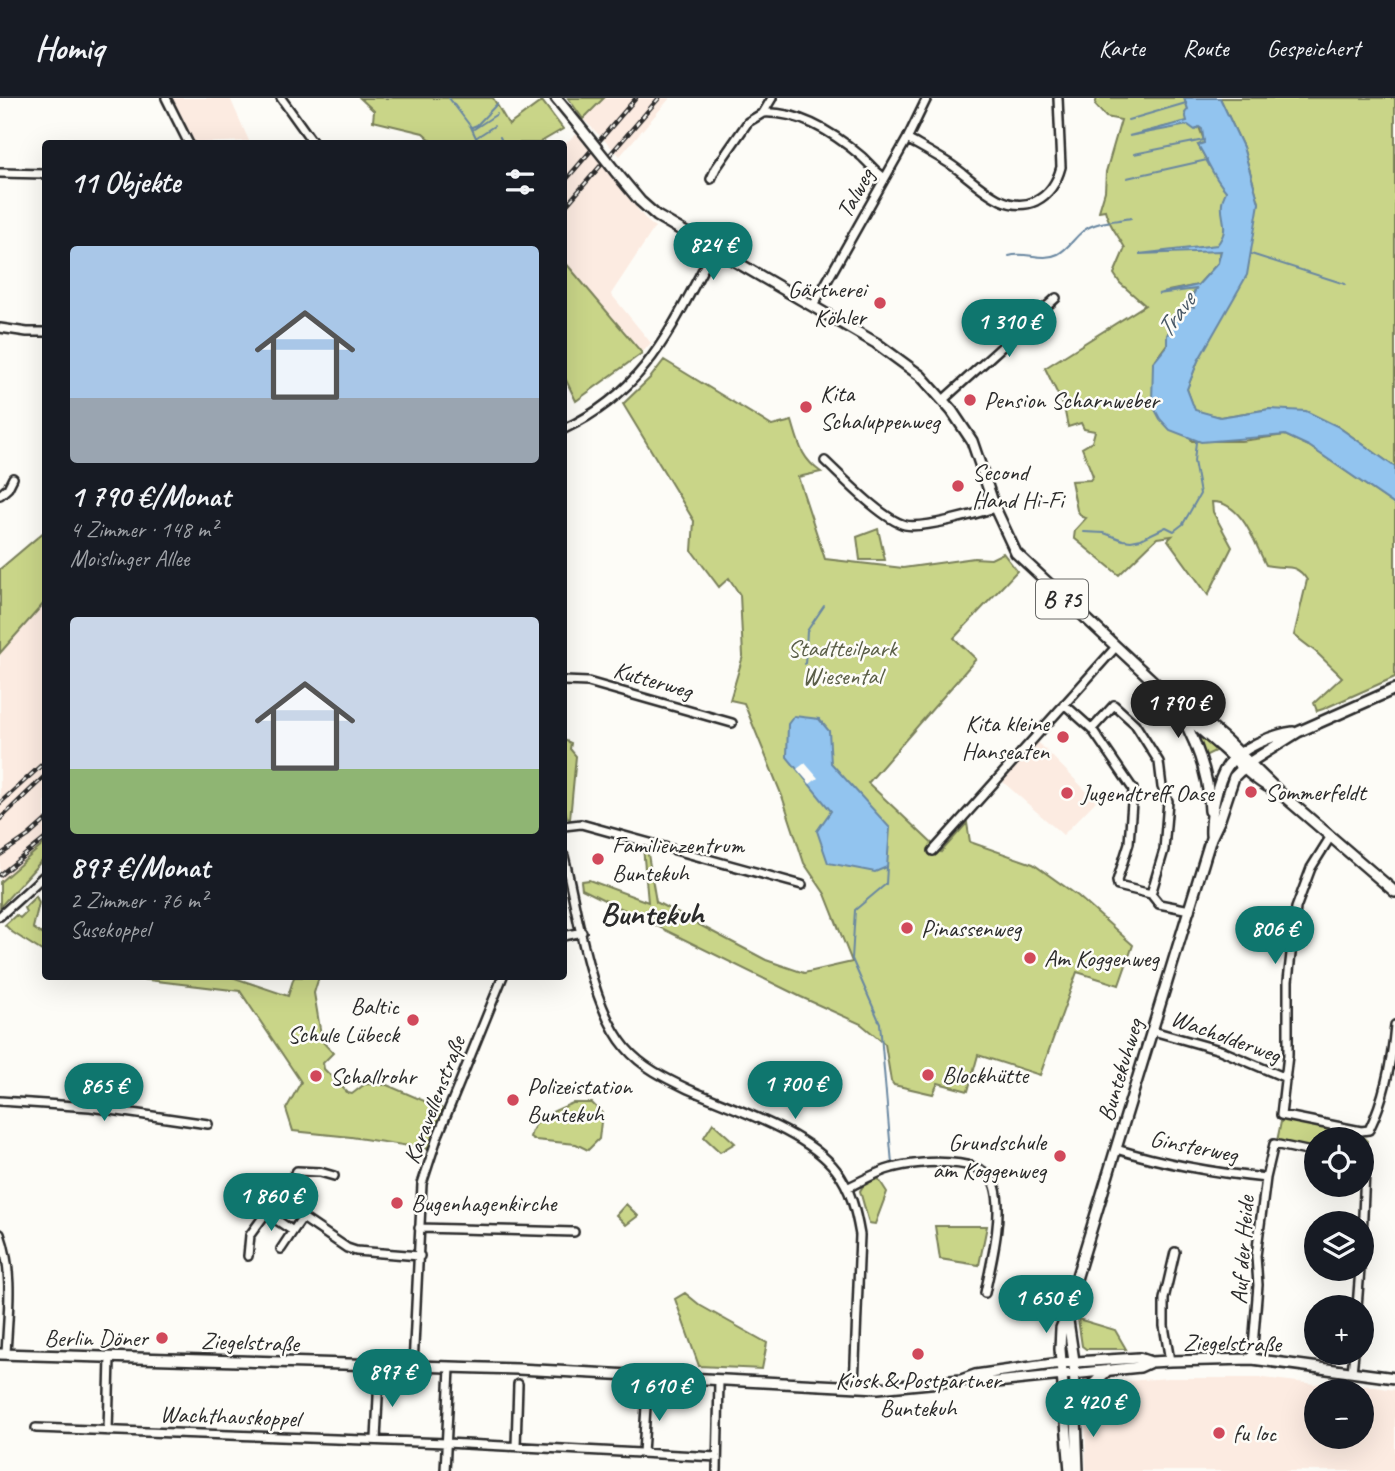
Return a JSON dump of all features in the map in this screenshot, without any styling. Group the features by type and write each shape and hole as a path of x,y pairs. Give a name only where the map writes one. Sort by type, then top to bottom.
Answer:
{"main road":[{"name":"B 75","path":"556,98 640,201 657,216 813,306 900,359 921,376 961,423 974,445 995,508 1016,553 1115,648 1167,694 1182,702 1232,745 1237,756"},
{"path":"1246,765 1298,732 1395,689"},
{"name":"B 75","path":"1167,694 1177,709 1237,756 1269,788 1279,792 1395,892"},
{"path":"1177,709 1197,743 1210,798 1210,823"},
{"path":"1237,756 1273,738 1298,732"},
{"name":"Buntekuhweg","path":"1212,838 1210,823 1225,770 1237,756"},
{"name":"Buntekuhweg","path":"1070,1471 1060,1363 1061,1328 1212,838 1234,777 1246,765"},
{"name":"Buntekuhweg","path":"1067,1314 1074,1361 1079,1471"},
{"name":"Ziegelstraße","path":"3,1354 518,1369 854,1387 904,1386 961,1380 996,1381 1140,1367 1151,1362 1252,1359 1395,1378"},
{"name":"Ziegelstraße","path":"961,1380 975,1375 1074,1361 1139,1358 1151,1362"},
{"path":"1076,1408 1085,1392 1108,1370"}],"street":[{"path":"166,98 187,140"},
{"path":"281,98 311,140"},
{"path":"763,113 772,98"},
{"name":"Talweg","path":"813,306 907,139 927,98"},
{"path":"907,139 951,165 1000,200 1015,204 1030,203 1049,192 1061,167 1058,98"},
{"path":"711,179 748,121 763,113 775,112 823,130 846,144 885,178"},
{"path":"0,173 42,174"},
{"path":"567,427 601,407 641,371 666,338 714,249"},
{"path":"943,400 1056,298"},
{"path":"0,328 42,331"},
{"path":"825,461 888,517 905,525 957,518 995,508"},
{"path":"0,495 8,488 13,478"},
{"path":"933,851 1115,648"},
{"name":"Kutterweg","path":"567,681 588,682 732,723"},
{"path":"1064,704 1092,729 1133,789 1129,843 1117,881 1118,886 1151,894 1159,904 1190,910"},
{"path":"1092,729 1114,705 1135,724 1159,762 1162,787 1169,807 1164,850 1151,894"},
{"path":"567,826 581,824 802,885"},
{"path":"1331,836 1311,868 1296,908 1288,981 1286,1078 1281,1115 1361,1131 1368,1130 1385,1086 1395,1025"},
{"path":"567,869 601,1008 625,1047 658,1074 803,1141 828,1160 847,1188 860,1235 854,1387"},
{"path":"0,916 42,878"},
{"path":"567,935 582,932"},
{"name":"Karavellenstraße","path":"413,1366 420,1256 420,1202 426,1170 501,980"},
{"name":"Wacholderweg","path":"1153,1031 1220,1051 1286,1078"},
{"path":"0,1101 90,1107 208,1124"},
{"name":"Auf der Heide","path":"1252,1359 1258,1285 1256,1256 1266,1178 1274,1144 1304,1150"},
{"name":"Ginsterweg","path":"1116,1149 1188,1167 1266,1178"},
{"path":"847,1188 881,1171 922,1163 958,1164 990,1174 996,1188 997,1216 995,1245 985,1293"},
{"path":"248,1256 250,1235 297,1171 334,1176"},
{"path":"275,1199 348,1248 420,1256"},
{"path":"266,1213 293,1231"},
{"path":"281,1249 302,1218"},
{"path":"419,1228 574,1232"},
{"path":"0,1234 10,1282 3,1354"},
{"path":"1170,1361 1164,1326 1164,1299 1175,1252"},
{"path":"108,1431 110,1358"},
{"path":"1352,1372 1353,1365"},
{"path":"445,1471 450,1368"},
{"path":"376,1440 379,1376"},
{"path":"717,1471 719,1381"},
{"path":"516,1446 518,1384"},
{"path":"643,1453 647,1391"},
{"name":"Wachthauskoppel","path":"36,1428 376,1440 717,1457"}],"shaded area":[{"path":"170,98 230,98 249,140 192,140"},
{"path":"604,98 670,98 620,156 583,119"},
{"path":"577,134 648,222 655,227 611,294 651,343 642,353 567,265 567,142"},
{"path":"42,605 42,846 0,882 0,653"},
{"path":"1038,742 1096,801 1063,835 1003,782"},
{"path":"1169,1378 1264,1378 1304,1383 1304,1449 1374,1449 1374,1387 1395,1390 1395,1471 1086,1471 1085,1414 1088,1399 1099,1388 1113,1382"}],"green space":[{"path":"360,98 493,98 509,125 542,101 563,129 544,140 431,140 423,133 373,121 374,111"},
{"path":"568,98 604,98 583,119"},
{"path":"1097,98 1184,98 1188,121 1146,132 1189,124 1199,127 1205,143 1198,145 1227,191 1222,203 1225,218 1218,263 1198,285 1168,291 1196,289 1193,295 1194,307 1153,363 1192,441 1241,441 1285,435 1309,446 1395,505 1395,677 1323,709 1317,711 1314,703 1342,677 1294,635 1307,580 1294,568 1266,565 1246,525 1232,508 1212,502 1213,512 1232,547 1208,595 1168,540 1172,536 1157,538 1119,575 1074,538 1075,530 1086,518 1077,510 1071,481 1090,480 1093,476 1082,448 1092,442 1095,431 1084,429 1081,423 1068,427 1064,407 1045,368 1145,305 1120,283 1114,274 1125,248 1105,210 1099,211 1105,191 1106,172 1121,120 1106,117 1095,105"},
{"path":"1220,98 1395,98 1395,467 1337,426 1270,409 1220,417 1195,411 1187,389 1259,203 1243,147"},
{"path":"567,265 642,353 576,401 567,382"},
{"name":"Stadtteilpark Wiesental","path":"664,360 772,426 792,421 805,456 821,472 798,477 825,559 903,568 974,558 991,559 1003,553 1017,571 954,638 976,659 868,783 941,852 967,823 970,842 1033,864 1078,896 1133,945 1119,985 1077,972 1040,1075 978,1055 968,1091 938,1083 933,1094 894,1085 885,1044 861,1024 582,889 581,881 589,880 648,902 643,847 647,848 656,902 766,960 804,973 852,962 825,894 804,863 782,796 744,703 730,700 743,656 740,595 729,578 719,587 692,551 694,521 623,404"},
{"path":"878,529 885,560 860,560 857,537"},
{"path":"42,534 42,605 0,653 0,569"},
{"path":"1194,730 1217,750 1205,756"},
{"path":"567,741 571,743 570,749 576,756 570,819 567,818"},
{"path":"42,846 42,860 0,907 0,882"},
{"path":"36,896 39,903 33,928 42,934 42,951 5,925 16,915 20,918 26,912 24,908"},
{"path":"148,980 241,980 288,996 293,980 318,980 314,993 322,1041 333,1053 323,1063 324,1069 348,1093 352,1094 365,1084 387,1085 443,1109 428,1149 293,1131 286,1109 301,1082 240,991"},
{"path":"573,1103 592,1103 602,1113 599,1139 588,1150 576,1144 535,1140 530,1137 541,1119"},
{"path":"1282,1117 1324,1127 1304,1127 1304,1147 1277,1141"},
{"path":"713,1123 735,1143 720,1152 704,1137"},
{"path":"878,1178 887,1192 875,1224 869,1223 860,1191 863,1186"},
{"path":"626,1204 638,1216 626,1225 616,1215"},
{"path":"935,1226 987,1226 979,1265 940,1259"},
{"path":"685,1293 701,1306 767,1343 762,1369 699,1366 675,1299"},
{"path":"1078,1319 1115,1330 1126,1349 1086,1349 1082,1346"}],"water":[{"path":"1184,98 1220,98 1243,147 1259,203 1247,275 1198,361 1187,389 1195,410 1220,417 1270,409 1306,411 1337,426 1395,467 1395,505 1309,446 1285,435 1201,442 1170,430 1152,404 1153,363 1167,346 1167,335 1182,309 1194,307 1193,295 1196,289 1158,294 1198,285 1218,263 1221,251 1139,254 1217,245 1224,228 1222,200 1226,191 1198,145 1204,143 1202,129 1199,127 1195,130 1188,125 1129,136 1187,121 1185,113 1188,109"},
{"path":"794,716 819,719 829,731 831,763 890,828 887,867 875,872 828,863 817,831 831,811 787,757 788,724"}],"pier":[{"path":"805,763 818,778 810,784 797,769"}],"waterway":[{"path":"449,98 471,127 477,140"},
{"path":"1128,120 1186,103"},
{"path":"472,127 497,104"},
{"path":"474,129 497,114"},
{"path":"477,137 494,126"},
{"path":"1134,154 1204,140"},
{"path":"1127,178 1207,160"},
{"path":"1009,256 1052,256 1062,252 1088,228 1100,223 1131,218"},
{"path":"1251,254 1345,284"},
{"path":"1084,532 1104,533 1131,541 1166,527 1174,531 1183,524 1200,494 1194,461 1196,442"},
{"path":"805,664 807,631 824,606"},
{"path":"887,867 886,884 855,910 852,959 880,1023 892,1164"}],"railway":[{"path":"567,178 636,98"},
{"path":"567,205 659,98"},
{"path":"0,803 42,765"},
{"path":"0,819 42,779"},
{"path":"0,855 42,824"},
{"path":"0,875 42,841"}],"place":[{"name":"Gärtnerei Köhler","path":"880,303"},
{"name":"Pension Scharnweber","path":"970,400"},
{"name":"Kita Schaluppenweg","path":"806,407"},
{"name":"Second Hand Hi-Fi","path":"958,486"},
{"name":"Kita kleine Hanseaten","path":"1063,737"},
{"name":"Sommerfeldt","path":"1251,792"},
{"name":"Jugendtreff Oase","path":"1067,793"},
{"name":"Familienzentrum Buntekuh","path":"598,859"},
{"name":"Pinassenweg","path":"907,928"},
{"name":"Am Koggenweg","path":"1030,958"},
{"name":"Baltic Schule Lübeck","path":"413,1020"},
{"name":"Blockhütte","path":"928,1075"},
{"name":"Schallrohr","path":"316,1076"},
{"name":"Polizeistation Buntekuh","path":"513,1100"},
{"name":"Grundschule am Koggenweg","path":"1060,1156"},
{"name":"Bugenhagenkirche","path":"397,1203"},
{"name":"Berlin Döner","path":"162,1338"},
{"name":"Kiosk & Postpartner Buntekuh","path":"918,1354"},
{"name":"fu loc","path":"1219,1433"}],"district":[{"name":"Buntekuh","path":"652,913"}],"water label":[{"name":"Trave","path":"1175,315"}]}
